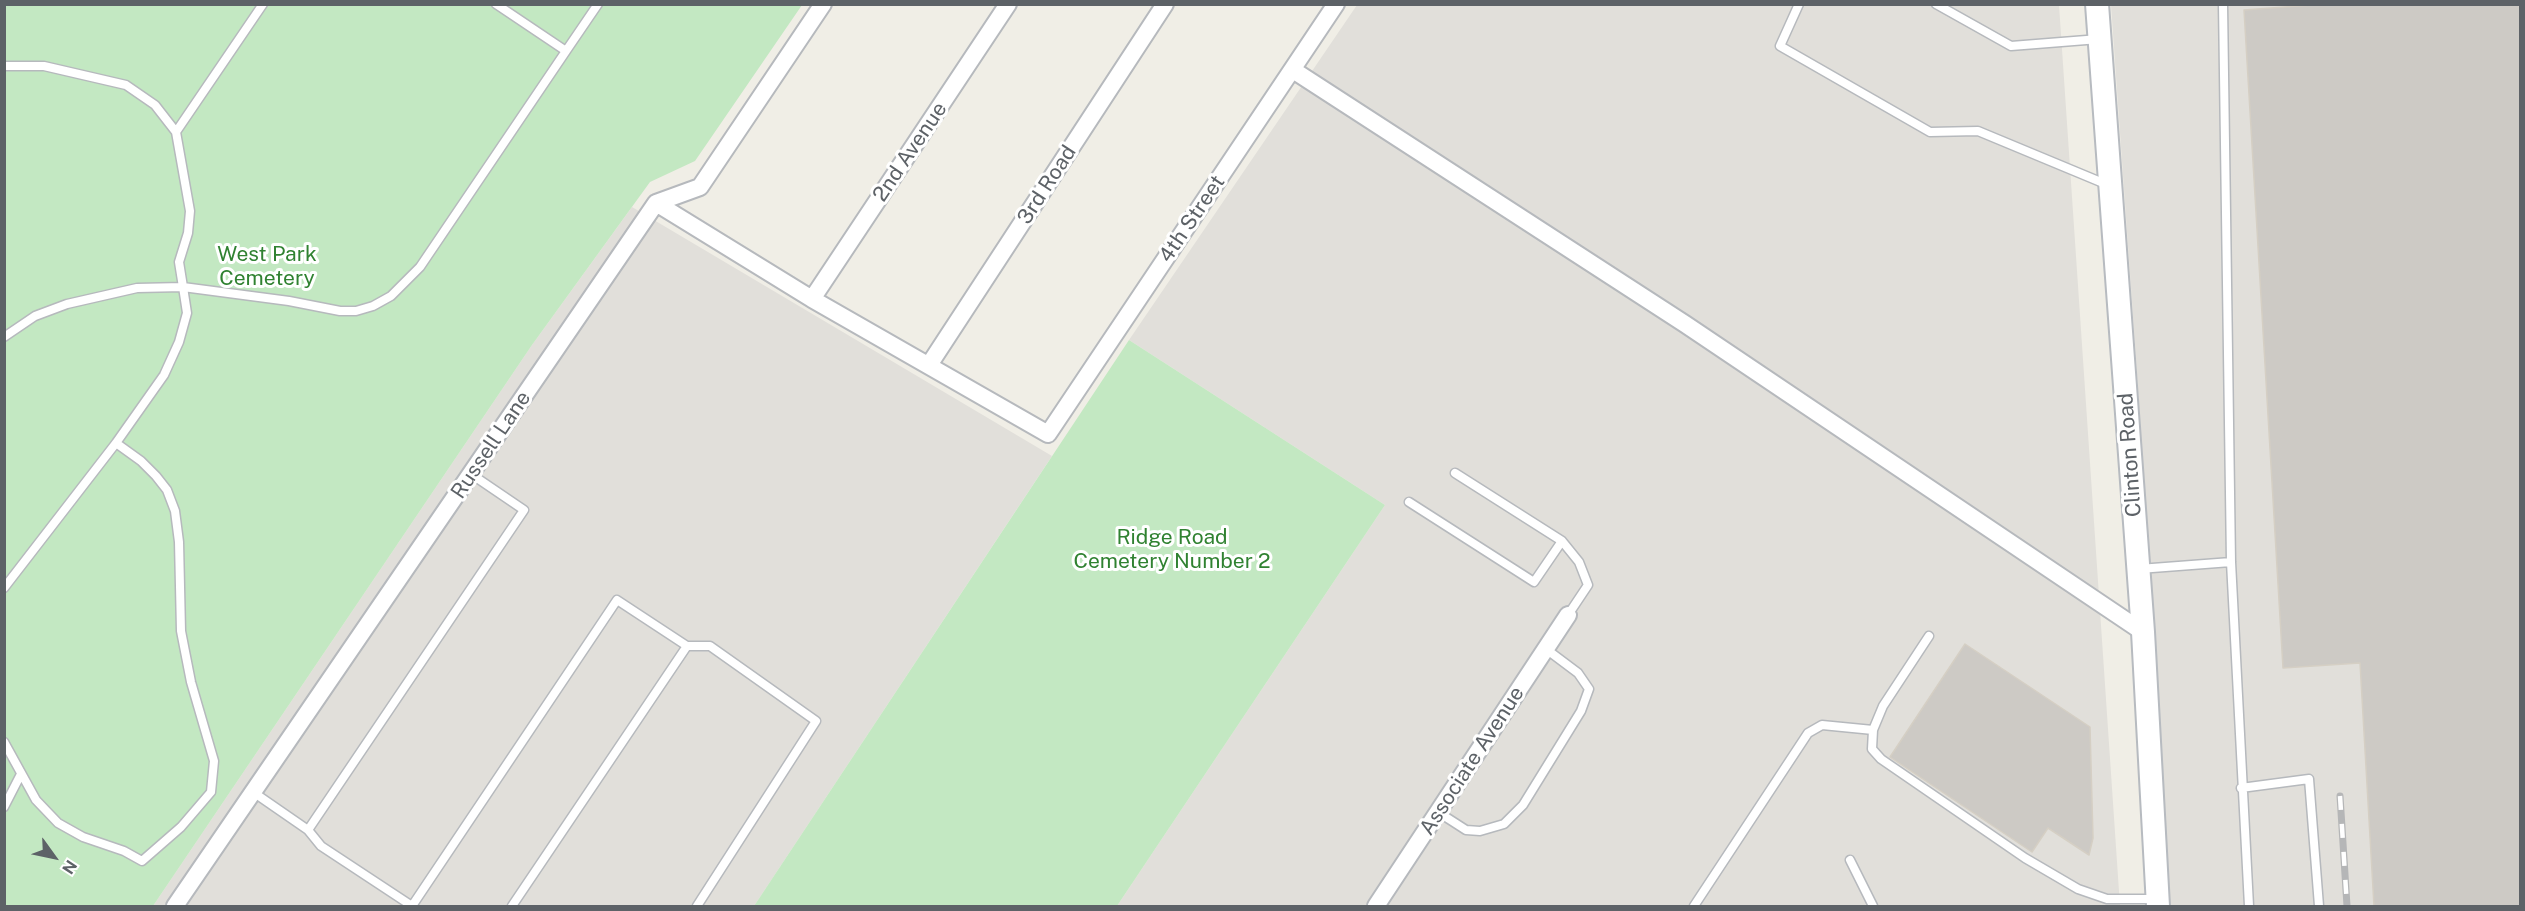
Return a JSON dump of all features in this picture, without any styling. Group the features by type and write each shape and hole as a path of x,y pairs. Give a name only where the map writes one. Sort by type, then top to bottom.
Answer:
{"street":[{"path":"656,203 700,187 823,4"},
{"name":"2nd Avenue","path":"812,299 1008,4"},
{"name":"3rd Road","path":"929,365 1165,4"},
{"name":"Clinton Road","path":"2097,4 2143,632 2158,903"},
{"name":"4th Street","path":"929,365 1048,434 1293,70 1329,7"},
{"path":"1293,70 1694,330 2143,632"},
{"path":"656,203 812,299 929,365"},
{"name":"Russell Lane","path":"175,906 656,203"},
{"name":"Associate Avenue","path":"1376,906 1568,615"}],"lane":[{"path":"176,132 263,4"},
{"path":"496,4 566,51"},
{"path":"4,337 35,316 67,304 137,288 183,287 289,301 340,311 356,311 374,306 391,296 420,267 598,4"},
{"path":"1799,4 1780,46 1930,132 1978,131 2110,186"},
{"path":"1936,4 2011,46 2099,39"},
{"path":"2223,4 2231,562 2241,788 2249,906"},
{"path":"4,66 44,66 126,85 154,105 176,132 190,211 188,233 179,262 187,313 179,342 164,375 116,443 4,588"},
{"path":"4,742 36,800 58,823 83,837 124,851 141,861 181,827 211,792 214,761 191,682 181,631 179,542 175,511 167,490 156,476 141,461 116,443"},
{"path":"1455,473 1562,541 1579,562 1588,585 1568,615"},
{"path":"308,830 524,510 471,474"},
{"path":"1409,502 1534,582 1562,541"},
{"path":"2138,569 2231,562"},
{"path":"253,792 308,830 321,846 412,906 617,600 687,646 710,645 816,721 697,906"},
{"path":"1929,636 1884,706 1873,730 1872,749 1881,759 2051,875 2078,890 2107,899 2158,903"},
{"path":"512,906 687,646"},
{"path":"1438,812 1466,830 1480,831 1504,824 1523,805 1581,711 1589,689 1578,673 1546,649"},
{"path":"1694,906 1808,733 1822,725 1873,730"},
{"path":"4,807 21,774"},
{"path":"2241,788 2310,779 2319,906"},
{"path":"1850,860 1873,906"}],"shaded area":[{"path":"1357,5 2059,5 2120,906 1117,906 1385,505 1129,340"},
{"path":"2111,5 2520,5 2520,906 2169,906 2137,373"},
{"path":"632,207 1052,456 754,906 153,906 532,345"}],"green space":[{"name":"West Park Cemetery","path":"5,5 802,5 695,161 650,182 532,345 153,906 5,906"},
{"name":"Ridge Road Cemetery Number 2","path":"1129,340 1385,505 1117,906 754,906"}],"building":[{"path":"2325,4 2520,4 2520,906 2374,906 2360,663 2283,668 2244,10"},
{"path":"1965,644 2090,727 2093,838 2089,855 2048,828 2032,852 1890,757"}],"railway":[{"path":"2340,796 2347,906"}]}
